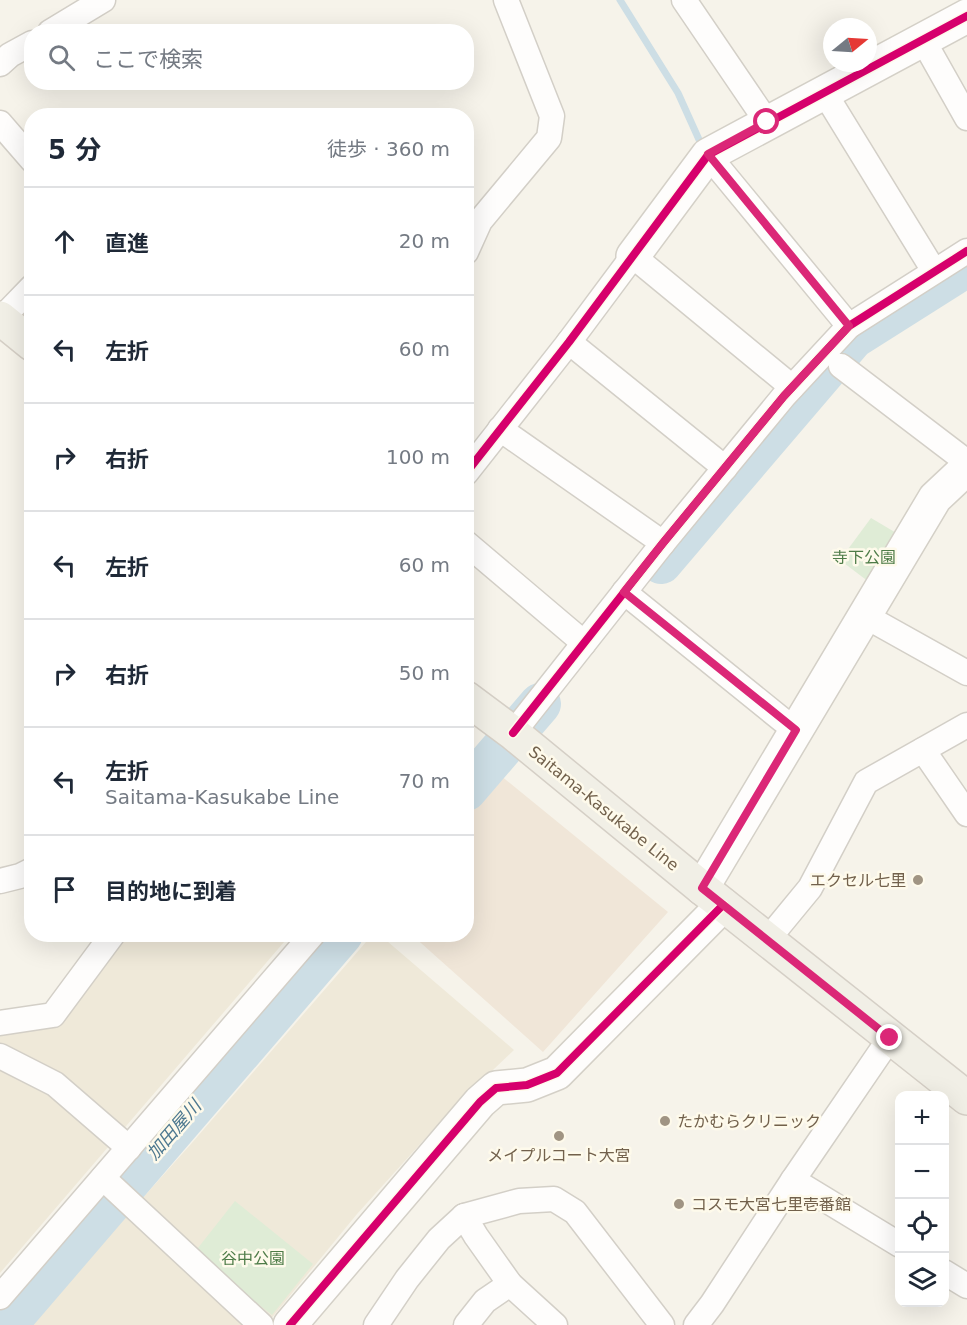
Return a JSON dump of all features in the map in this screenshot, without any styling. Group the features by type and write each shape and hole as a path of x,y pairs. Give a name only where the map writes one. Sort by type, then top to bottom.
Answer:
{"main road":[{"path":"1,319 24,338"},
{"name":"Saitama-Kasukabe Line","path":"474,705 513,733 967,1098"}],"street":[{"path":"474,234 480,221 549,138 552,116 506,0"},
{"path":"684,0 767,122"},
{"path":"474,463 569,342 708,154 923,40 967,14 961,0"},
{"path":"62,24 93,3"},
{"path":"923,40 967,118"},
{"path":"0,64 24,47"},
{"path":"824,92 934,271"},
{"path":"0,123 24,151"},
{"path":"708,154 849,326"},
{"path":"513,733 584,643 633,600 663,543 792,387 849,326 967,251"},
{"path":"633,256 792,387"},
{"path":"1,319 24,295"},
{"path":"569,342 724,468"},
{"path":"841,366 967,462"},
{"path":"500,429 663,543"},
{"path":"290,1325 480,1102 496,1088 527,1085 557,1072 713,896 796,730 935,498 967,468"},
{"path":"474,550 584,643"},
{"path":"633,600 796,730"},
{"path":"865,616 967,673"},
{"path":"768,939 810,888 866,782 967,725"},
{"path":"923,750 967,814"},
{"path":"0,881 24,874"},
{"path":"0,1023 53,1015 107,942"},
{"path":"0,1297 306,942"},
{"path":"696,1325 890,1038"},
{"path":"0,1056 55,1084 129,1148"},
{"path":"103,1178 261,1325"},
{"path":"793,1180 895,1242"},
{"path":"378,1324 413,1271 439,1239 464,1216 519,1201 554,1199 575,1212 662,1325"},
{"path":"464,1216 510,1284 555,1325"},
{"path":"949,1275 967,1286"},
{"path":"466,1325 484,1301 510,1284"}],"shaded area":[{"path":"500,775 668,912 543,1052 420,942 474,942 474,805"},
{"path":"120,942 284,942 0,1273 0,1029 60,1021"},
{"path":"366,942 388,942 514,1050 450,1111 357,1214 266,1325 29,1325 191,1144"}],"green space":[{"name":"寺下公園","path":"871,518 898,534 869,582 840,560"},
{"name":"谷中公園","path":"235,1201 313,1264 272,1315 194,1253"}],"waterway":[{"path":"620,0 678,93 701,144"},
{"name":"加田屋川","path":"661,563 853,338 967,266"},
{"name":"加田屋川","path":"474,781 540,704"},
{"name":"加田屋川","path":"6,1325 335,942"}],"cycle path":[{"path":"474,463 569,342 708,155 967,16"},
{"path":"513,733 663,543 784,396 849,326 967,251"},
{"path":"290,1325 480,1102 496,1088 527,1085 557,1073 723,905"}],"place":[{"name":"エクセル七里","path":"918,880"},
{"name":"たかむらクリニック","path":"665,1121"},
{"name":"メイプルコート大宮","path":"559,1136"},
{"name":"コスモ大宮七里壱番館","path":"679,1204"}],"route":[{"path":"767,122 708,154 849,326 784,396 624,592 796,730 702,888 890,1038"}]}
